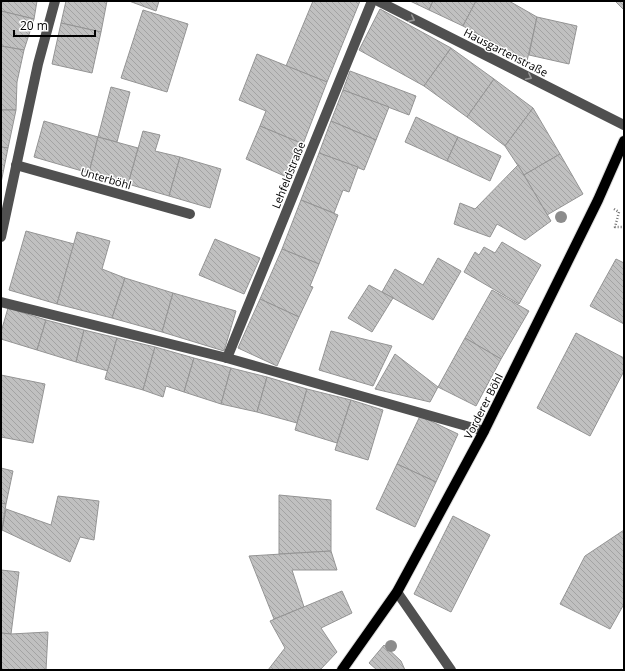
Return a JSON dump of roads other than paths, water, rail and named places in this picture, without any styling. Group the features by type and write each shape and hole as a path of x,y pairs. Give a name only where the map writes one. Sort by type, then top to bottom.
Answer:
{"main road":[{"name":"Vorderer Böhl","path":"342,670 397,592 484,431 598,200 624,140"}],"street":[{"path":"1,237 38,64 55,1"},
{"name":"Lehfeldstraße","path":"227,358 372,1"},
{"name":"Hausgartenstraße","path":"378,1 624,125"},
{"name":"Unterböhl","path":"16,165 190,214"},
{"path":"1,302 227,358 484,431"},
{"path":"397,592 451,670"}]}
